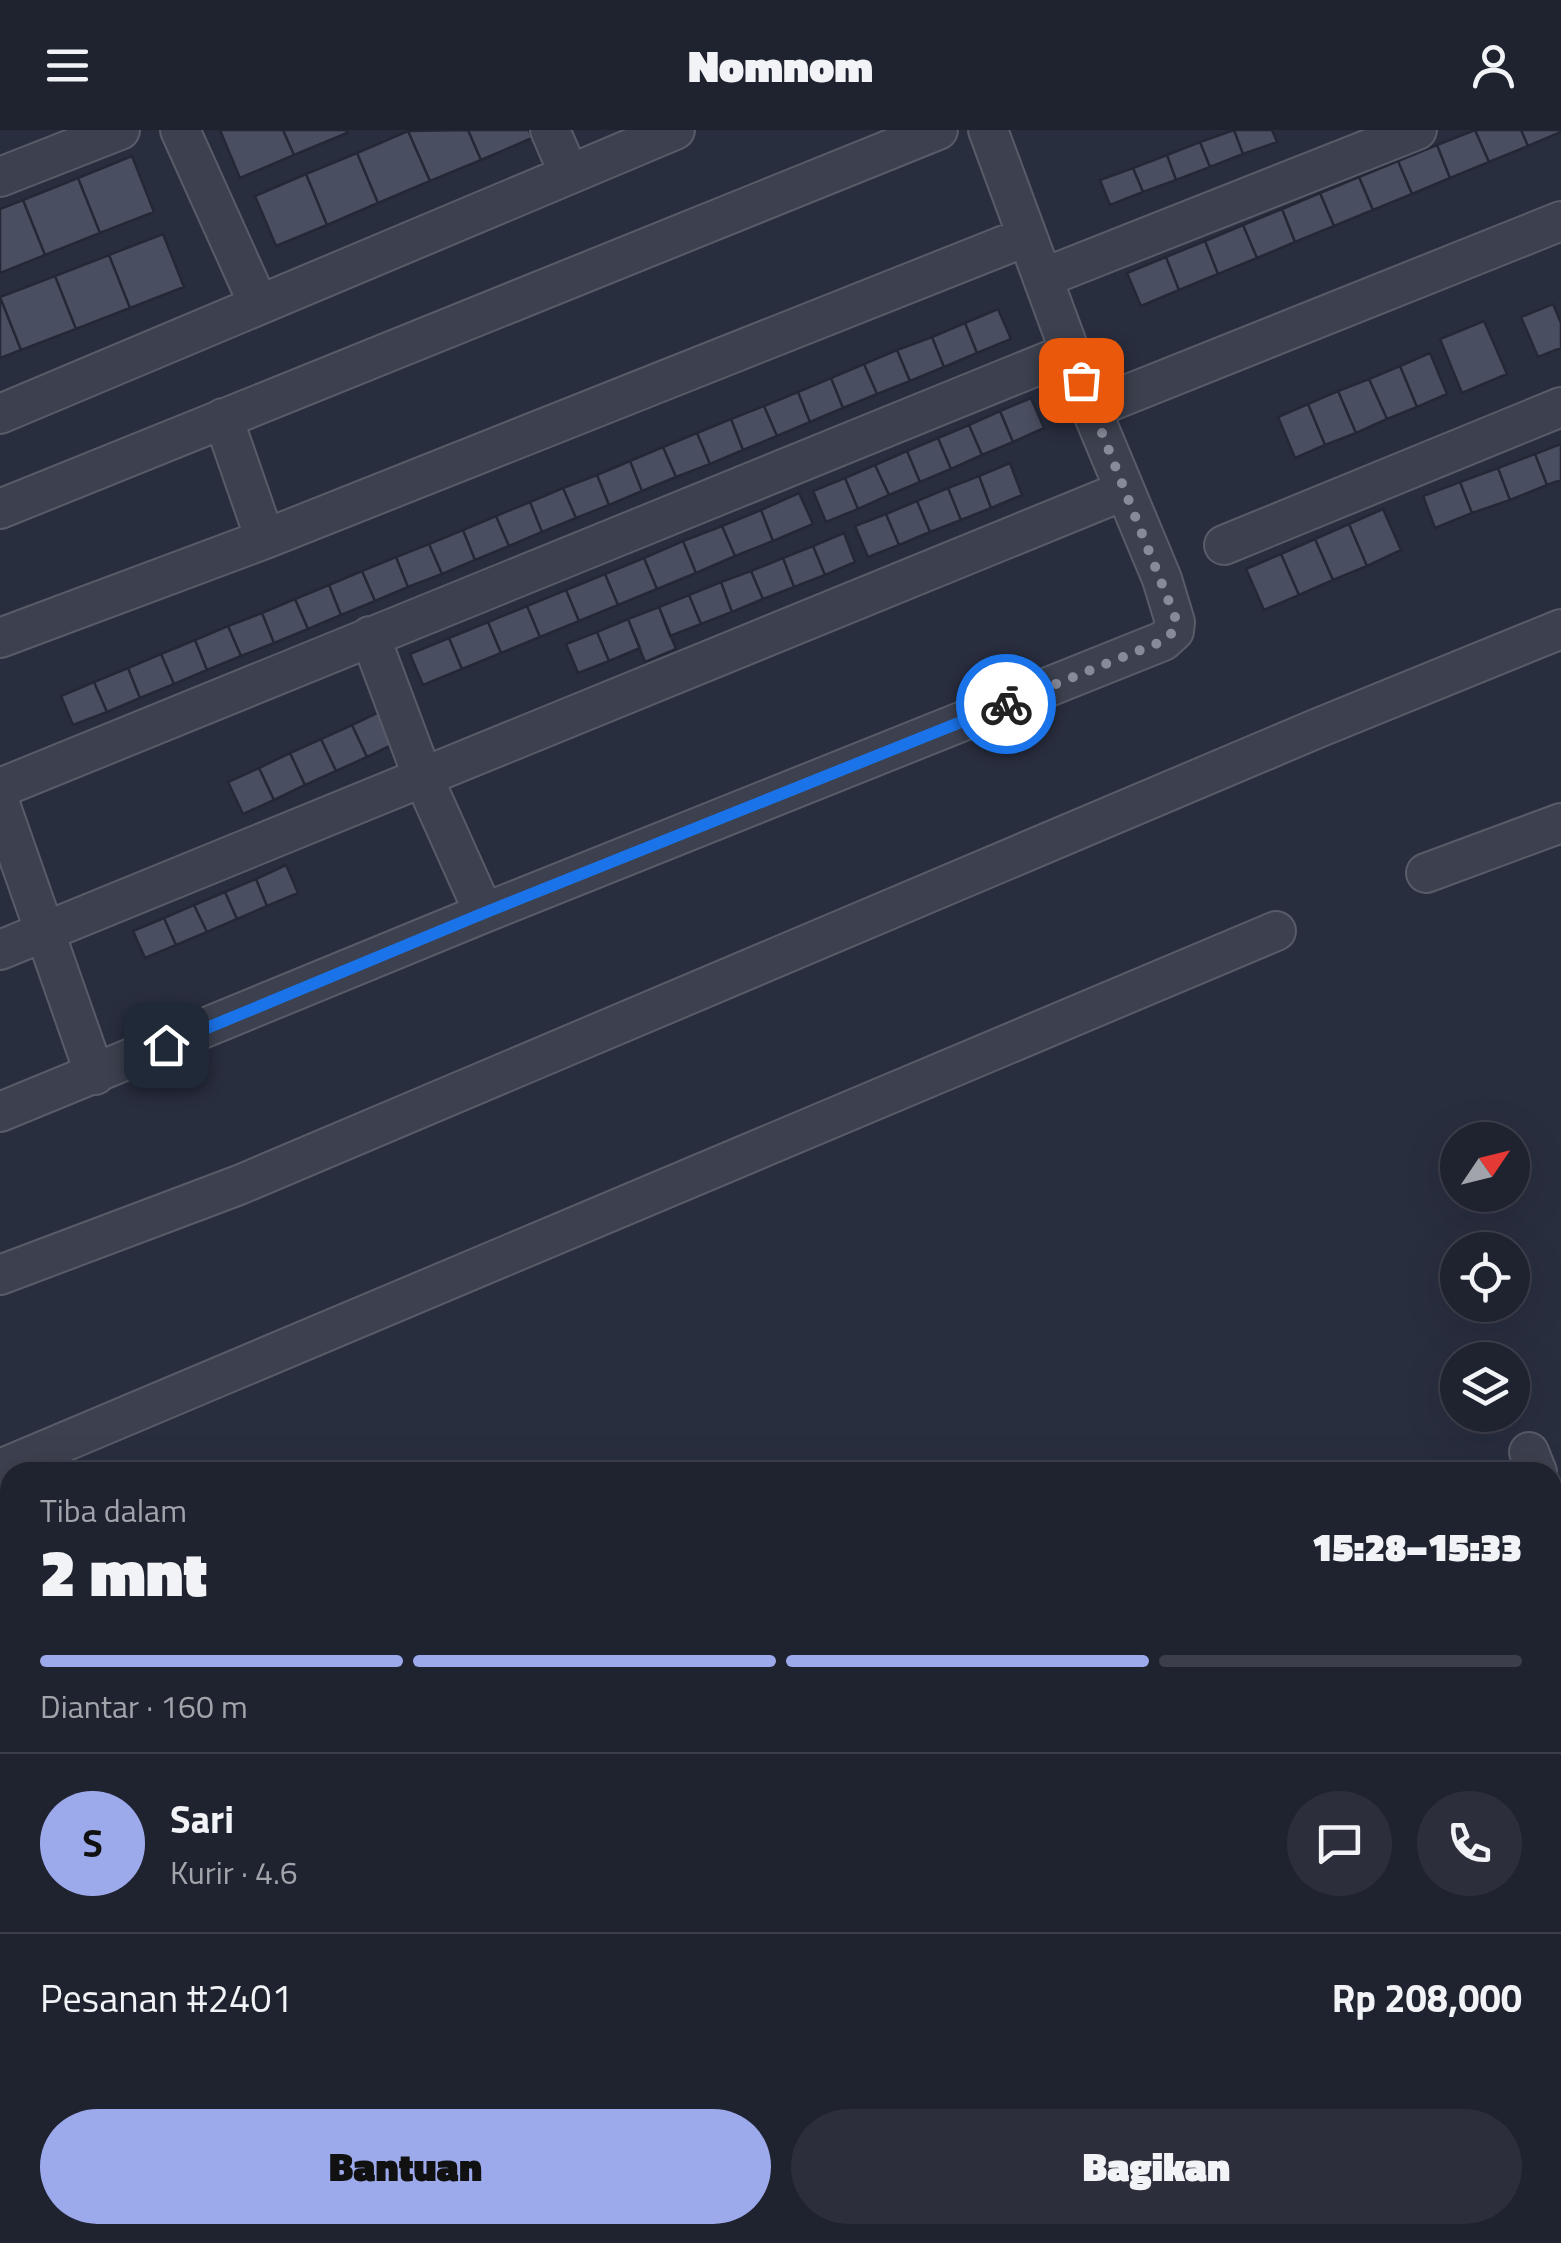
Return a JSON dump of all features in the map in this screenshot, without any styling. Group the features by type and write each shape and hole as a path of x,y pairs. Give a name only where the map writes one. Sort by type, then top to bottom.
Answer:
{"street":[{"path":"0,178 120,130"},
{"path":"180,130 258,303"},
{"path":"550,130 569,174"},
{"path":"0,414 675,130"},
{"path":"0,509 938,130"},
{"path":"0,1112 1163,641 1174,631 1175,617 1162,579 1091,409 988,130"},
{"path":"1043,278 1416,130"},
{"path":"1091,409 1561,221"},
{"path":"0,638 265,539 1025,236"},
{"path":"0,788 1071,352"},
{"path":"1224,545 1561,407"},
{"path":"222,418 265,539"},
{"path":"0,950 1123,490"},
{"path":"0,1275 239,1186 1318,728 1561,630"},
{"path":"370,636 422,776 484,913"},
{"path":"0,804 95,1074"},
{"path":"1426,873 1561,823"},
{"path":"14,1462 1276,931"}],"building":[{"path":"220,130 283,130 294,155 240,178"},
{"path":"283,130 346,130 347,133 294,155"},
{"path":"468,130 529,130 532,138 481,160"},
{"path":"468,130 481,160 430,181 408,131"},
{"path":"1234,130 1272,130 1277,142 1243,154"},
{"path":"1234,130 1243,154 1210,167 1200,142"},
{"path":"1475,130 1521,130 1528,146 1489,162"},
{"path":"1475,130 1489,162 1450,178 1437,145"},
{"path":"1521,130 1561,130 1561,132 1528,146"},
{"path":"408,131 430,181 378,203 357,153"},
{"path":"1200,142 1210,167 1176,180 1167,155"},
{"path":"1437,145 1450,178 1412,194 1398,161"},
{"path":"357,153 378,203 327,225 306,174"},
{"path":"1167,155 1176,180 1143,192 1133,168"},
{"path":"132,156 154,212 100,233 78,178"},
{"path":"1398,161 1412,194 1373,210 1359,177"},
{"path":"1133,168 1143,192 1110,205 1100,180"},
{"path":"306,174 327,225 276,246 255,196"},
{"path":"1359,177 1373,210 1334,226 1320,193"},
{"path":"78,178 100,233 45,255 23,200"},
{"path":"1320,193 1334,226 1295,242 1282,209"},
{"path":"23,200 45,255 0,273 0,209"},
{"path":"1282,209 1295,242 1257,258 1243,225"},
{"path":"1243,225 1257,258 1218,274 1205,241"},
{"path":"163,234 184,287 130,308 109,255"},
{"path":"1205,241 1218,274 1179,290 1166,257"},
{"path":"109,255 130,308 76,329 55,276"},
{"path":"1166,257 1179,290 1141,306 1127,273"},
{"path":"55,276 76,329 21,350 0,297"},
{"path":"0,297 21,350 0,358"},
{"path":"1553,304 1561,323 1561,348 1538,357 1521,317"},
{"path":"998,309 1011,339 977,353 965,323"},
{"path":"1484,321 1507,374 1462,393 1440,339"},
{"path":"965,323 977,353 944,367 932,337"},
{"path":"932,337 944,367 910,381 897,350"},
{"path":"897,350 910,381 877,394 864,364"},
{"path":"1430,353 1447,394 1417,407 1400,366"},
{"path":"864,364 877,394 843,408 831,378"},
{"path":"1400,366 1417,407 1387,419 1369,379"},
{"path":"831,378 843,408 810,422 798,392"},
{"path":"1369,379 1387,419 1356,433 1338,391"},
{"path":"1338,391 1356,433 1325,445 1308,404"},
{"path":"798,392 810,422 777,436 764,406"},
{"path":"1031,398 1044,428 1013,442 1000,411"},
{"path":"1308,404 1325,445 1295,458 1278,417"},
{"path":"764,406 777,436 743,450 731,419"},
{"path":"1000,411 1013,442 982,455 969,425"},
{"path":"731,419 743,450 710,464 697,433"},
{"path":"969,425 982,455 951,469 938,438"},
{"path":"697,433 710,464 676,477 663,447"},
{"path":"938,438 951,469 920,482 907,451"},
{"path":"1561,444 1561,480 1547,485 1535,454"},
{"path":"663,447 676,477 642,491 630,461"},
{"path":"907,451 920,482 889,495 875,465"},
{"path":"1535,454 1547,485 1510,500 1498,468"},
{"path":"630,461 642,491 609,505 597,475"},
{"path":"1010,463 1022,495 991,508 979,476"},
{"path":"875,465 889,495 858,509 845,478"},
{"path":"1498,468 1510,500 1472,513 1460,482"},
{"path":"597,475 609,505 576,518 563,488"},
{"path":"979,476 991,508 961,520 948,488"},
{"path":"845,478 858,509 826,522 813,491"},
{"path":"1460,482 1472,513 1435,528 1423,496"},
{"path":"563,488 576,518 542,532 530,502"},
{"path":"948,488 961,520 930,532 917,501"},
{"path":"799,493 813,524 773,541 761,510"},
{"path":"917,501 930,532 899,545 886,514"},
{"path":"530,502 542,532 509,546 496,516"},
{"path":"1383,509 1401,550 1367,566 1349,524"},
{"path":"761,510 773,541 735,556 722,526"},
{"path":"886,514 899,545 868,557 855,526"},
{"path":"496,516 509,546 475,560 463,530"},
{"path":"1349,524 1367,566 1333,580 1315,539"},
{"path":"722,526 735,556 696,573 683,541"},
{"path":"463,530 475,560 442,574 429,544"},
{"path":"844,533 855,562 825,575 813,546"},
{"path":"1315,539 1333,580 1299,595 1281,554"},
{"path":"683,541 696,573 657,589 644,558"},
{"path":"429,544 442,574 408,587 396,557"},
{"path":"813,546 825,575 794,587 783,558"},
{"path":"1281,554 1299,595 1264,610 1246,569"},
{"path":"396,557 408,587 375,601 362,571"},
{"path":"644,558 657,589 618,605 605,574"},
{"path":"783,558 794,587 763,599 751,571"},
{"path":"362,571 375,601 341,615 329,585"},
{"path":"751,571 763,599 732,612 721,582"},
{"path":"605,574 618,605 579,621 566,590"},
{"path":"721,582 732,612 701,624 689,595"},
{"path":"329,585 341,615 308,629 295,599"},
{"path":"566,590 579,621 540,637 527,606"},
{"path":"689,595 701,624 670,636 659,607"},
{"path":"295,599 308,629 274,643 262,613"},
{"path":"527,606 540,637 501,653 488,622"},
{"path":"659,607 676,649 645,662 628,619"},
{"path":"262,613 274,643 241,656 228,626"},
{"path":"628,619 640,648 609,661 597,632"},
{"path":"488,622 501,653 462,669 449,638"},
{"path":"228,626 241,656 207,670 195,640"},
{"path":"597,632 609,661 578,673 566,644"},
{"path":"449,638 462,669 423,685 410,654"},
{"path":"195,640 207,670 174,684 161,654"},
{"path":"161,654 174,684 140,698 128,668"},
{"path":"128,668 140,698 107,712 94,682"},
{"path":"94,682 107,712 73,725 61,696"},
{"path":"383,710 398,742 367,757 352,725"},
{"path":"352,725 367,757 336,771 321,739"},
{"path":"321,739 336,771 305,785 290,753"},
{"path":"290,753 305,785 274,800 259,768"},
{"path":"259,768 274,800 243,814 228,782"},
{"path":"286,865 298,893 267,906 256,879"},
{"path":"256,879 267,906 237,919 225,892"},
{"path":"225,892 237,919 207,932 194,905"},
{"path":"194,905 207,932 176,945 164,918"},
{"path":"164,918 176,945 145,958 133,931"}],"way so far":[{"path":"1006,704 1163,641 1174,631 1175,617 1162,579 1081,380"}],"route":[{"path":"166,1045 1006,704"}]}
